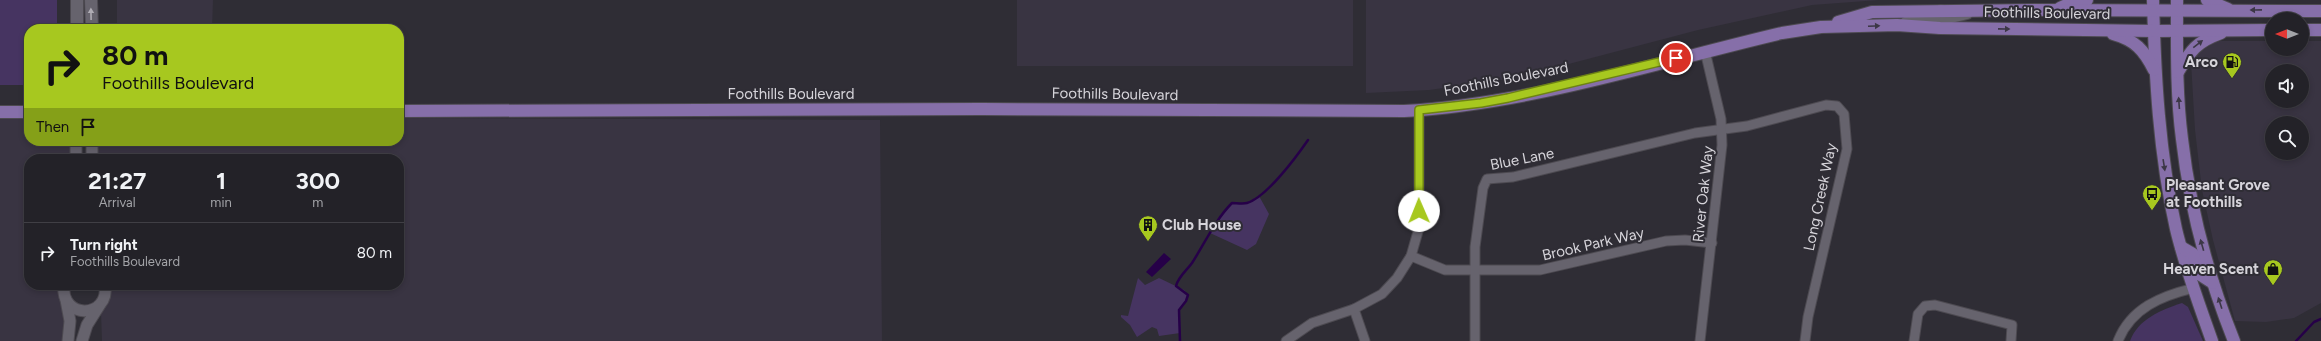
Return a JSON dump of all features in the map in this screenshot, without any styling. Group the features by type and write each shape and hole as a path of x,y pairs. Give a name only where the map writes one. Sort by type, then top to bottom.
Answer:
{"main road":[{"path":"77,0 77,24"},
{"path":"91,0 92,24"},
{"path":"2054,10 2075,1 2087,0"},
{"path":"2207,0 2232,11"},
{"path":"2153,5 2162,152 2181,247 2212,341"},
{"name":"Foothills Boulevard","path":"1821,27 1872,12 2054,10 2153,5 2177,5 2232,11 2321,11"},
{"path":"2177,5 2178,72 2182,139 2188,176 2199,235 2213,282 2234,341"},
{"path":"1897,25 1935,18 1941,11"},
{"path":"1940,28 1947,18 1970,12"},
{"name":"Foothills Boulevard","path":"404,111 982,109 1419,110 1481,103 1508,98 1782,33 1821,27 1897,25 1940,28 2155,31 2265,30"},
{"path":"2100,30 2133,41 2146,54 2156,72"},
{"path":"2178,72 2194,47 2205,39 2230,30"},
{"path":"2309,30 2321,30"},
{"path":"0,112 24,112"},
{"path":"2181,247 2192,254 2199,274 2213,282"},
{"path":"2194,288 2204,296 2212,319 2227,324"}],"street":[{"name":"River Oak Way","path":"1700,341 1722,159 1722,129 1705,51"},
{"name":"Long Creek Way","path":"1722,129 1747,126 1826,105 1837,106 1844,114 1847,149 1808,317 1805,341"},
{"path":"1286,341 1312,323 1354,309 1373,299 1390,287 1411,256 1419,228 1419,110"},
{"name":"Blue Lane","path":"1475,341 1475,247 1483,188 1487,179 1514,177 1695,133 1722,129"},
{"name":"Brook Park Way","path":"1411,256 1445,270 1548,270 1666,241 1685,240 1712,243"},
{"path":"2118,341 2128,323 2147,305 2165,296 2194,288"},
{"path":"65,290 70,321 68,341"},
{"path":"82,341 87,325 105,295 105,290"},
{"path":"66,300 73,307 82,311 92,310 100,304"},
{"path":"1914,341 1918,314 1925,306 1935,305 2012,325 2011,341"},
{"path":"1354,309 1365,341"}],"shaded area":[{"path":"0,0 57,0 57,24 24,24 24,85 0,85"},
{"path":"117,0 213,0 212,24 117,24"},
{"path":"1017,0 1353,0 1353,66 1017,66"},
{"path":"1366,0 1879,0 1812,5 1698,30 1515,78 1429,90 1366,93"},
{"path":"2212,41 2265,41 2265,56 2309,56 2309,41 2321,41 2321,303 2294,318 2266,322 2235,321 2213,240 2202,190 2195,130 2191,62 2194,54"},
{"path":"0,118 24,118 24,146 73,146 73,154 24,154 24,290 71,290 67,329 62,341 0,341"},
{"path":"404,118 880,120 882,341 102,341 100,290 404,290 404,154 96,154 95,146 404,146"},
{"path":"1259,196 1269,214 1256,244 1247,250 1210,233 1221,214 1232,203 1247,203"},
{"path":"1164,253 1171,259 1152,277 1146,272"},
{"path":"1138,278 1145,285 1159,278 1184,290 1188,295 1186,301 1179,310 1180,333 1159,336 1157,329 1152,327 1137,337 1130,325 1121,317 1121,315 1128,316"},
{"path":"2182,303 2188,307 2203,341 2130,341 2134,333 2144,321 2158,312"}],"waterway":[{"path":"1180,341 1179,310 1186,301 1188,295 1176,286 1179,280 1192,263 1220,217 1232,203 1247,203 1255,200 1280,176 1308,140"},
{"path":"2296,341 2314,322 2321,319"}],"place":[{"name":"Arco","path":"2232,79"},
{"name":"Pleasant Grove at Foothills","path":"2152,211"},
{"name":"Club House","path":"1148,242"},
{"name":"Heaven Scent","path":"2273,286"}],"route":[{"path":"1419,211 1419,110 1481,103 1508,98 1676,58"}]}
